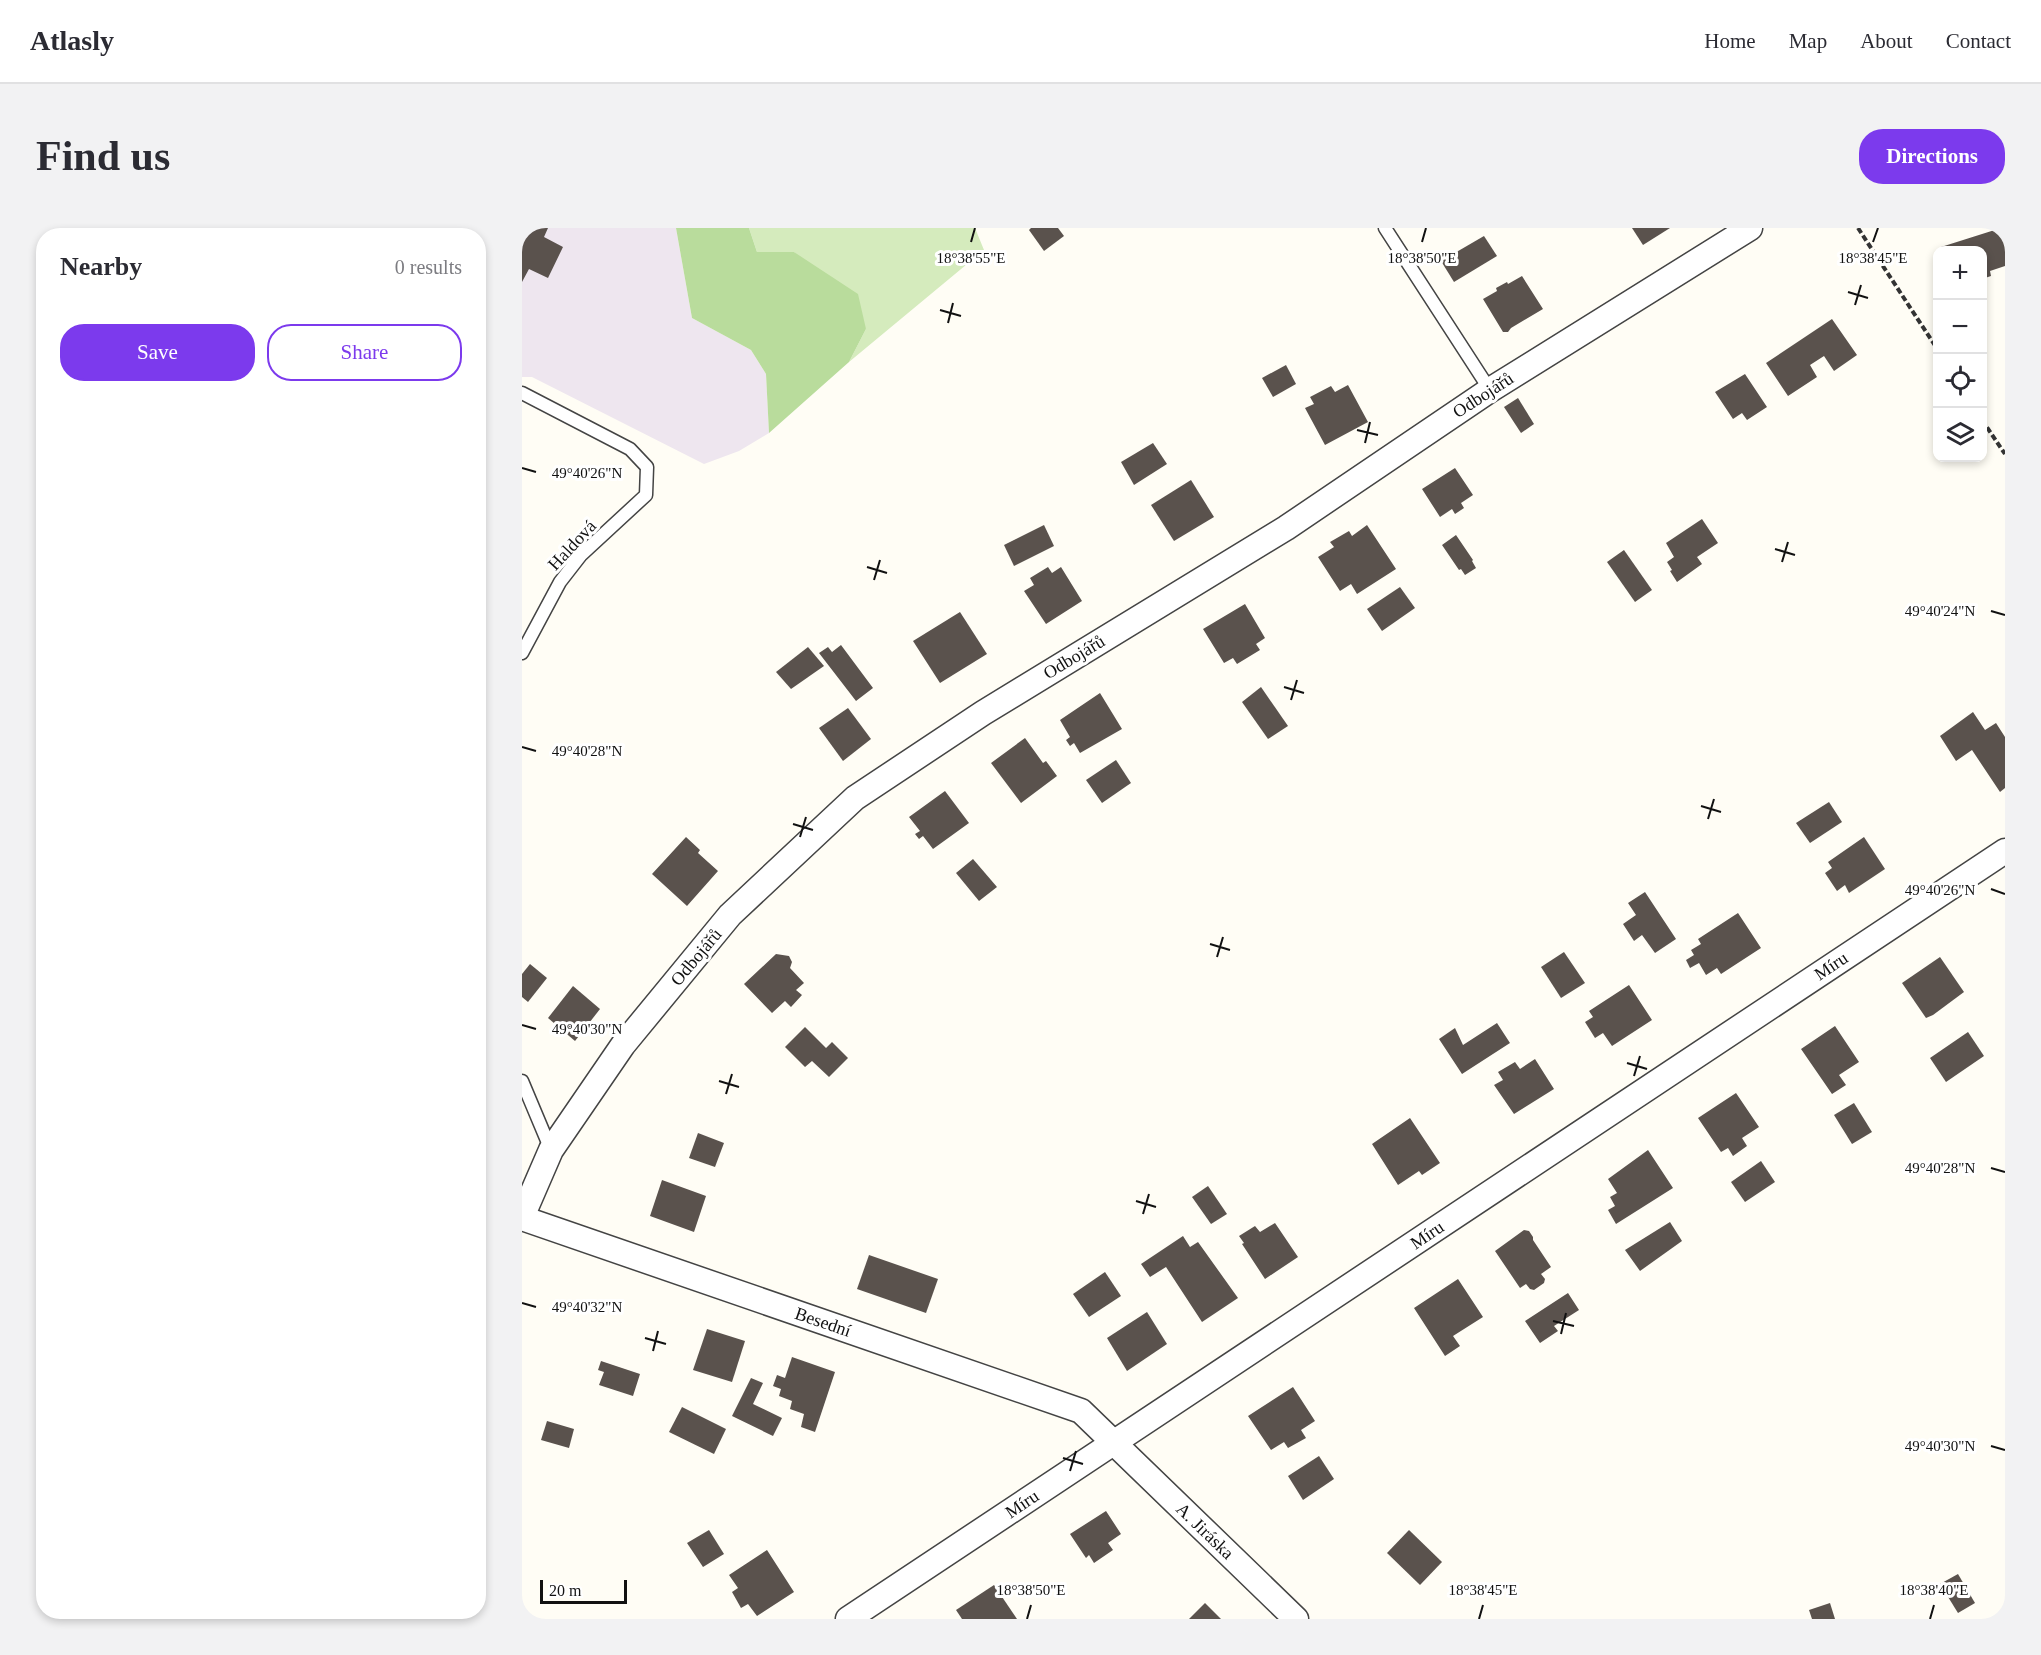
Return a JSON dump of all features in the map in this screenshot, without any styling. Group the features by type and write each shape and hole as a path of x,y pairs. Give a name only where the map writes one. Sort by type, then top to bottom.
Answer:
{"street":[{"name":"Odbojářů","path":"522,1218 551,1150 622,1045 730,915 855,798 983,713 1286,528 1490,390 1750,228"},
{"name":"Míru","path":"848,1619 2005,851"},
{"name":"Besední","path":"522,1218 1081,1411 1114,1443"},
{"name":"A. Jiráska","path":"1114,1443 1296,1619"}],"lane":[{"path":"1385,228 1490,390"},
{"name":"Haldová","path":"522,393 630,449 647,467 646,495 581,555 560,582 522,653"},
{"path":"522,1081 551,1150"}],"path":[{"path":"1858,228 1933,342"},
{"path":"1987,426 2005,454"}],"shaded area":[{"path":"522,228 676,228 692,318 751,350 766,374 769,433 739,451 704,464 532,377 522,377"}],"green space":[{"path":"676,228 749,228 757,252 794,252 858,294 866,329 849,362 769,433 766,374 751,350 692,318"},
{"path":"749,228 975,228 984,250 849,362 866,329 794,252 757,252"}],"building":[{"path":"522,228 548,228 544,237 563,247 548,278 529,269 522,282"},
{"path":"1031,228 1058,228 1064,236 1044,251 1029,230"},
{"path":"1632,228 1670,228 1643,245"},
{"path":"2005,228 2005,266 1990,271 1991,276 1987,277 1987,246 1944,246"},
{"path":"1484,236 1497,256 1454,282 1441,261"},
{"path":"1522,276 1543,309 1508,332 1503,332 1483,299 1497,291 1496,288"},
{"path":"1832,319 1857,355 1834,371 1824,356 1810,365 1817,377 1788,396 1766,363"},
{"path":"1286,365 1296,384 1273,397 1262,378"},
{"path":"1745,374 1767,407 1747,420 1742,413 1733,419 1715,392"},
{"path":"1348,385 1368,422 1325,445 1305,408 1314,404 1310,397 1331,386 1335,392"},
{"path":"1518,398 1534,424 1521,433 1504,407"},
{"path":"1153,443 1167,464 1134,485 1121,462"},
{"path":"1455,468 1473,495 1461,503 1464,508 1455,514 1452,509 1440,517 1422,489"},
{"path":"1191,480 1214,517 1174,541 1151,505"},
{"path":"1702,519 1718,543 1697,557 1702,564 1677,582 1667,562 1674,557 1666,543"},
{"path":"1044,525 1054,546 1014,566 1004,545"},
{"path":"1367,525 1396,569 1357,594 1351,584 1340,591 1318,557 1334,547 1330,542 1349,531 1352,536"},
{"path":"1456,535 1476,568 1465,575 1442,545"},
{"path":"1624,550 1652,590 1635,602 1607,562"},
{"path":"1048,567 1052,573 1061,567 1082,601 1046,624 1024,591 1034,585 1030,578"},
{"path":"1400,587 1415,608 1382,631 1367,609"},
{"path":"1245,604 1265,638 1256,644 1260,650 1237,664 1233,658 1224,663 1203,629"},
{"path":"960,612 987,654 940,683 913,641"},
{"path":"841,645 873,688 856,701 819,653 828,647 832,652"},
{"path":"808,647 824,666 791,689 776,672"},
{"path":"1261,687 1288,726 1268,739 1242,702"},
{"path":"1100,693 1122,729 1080,753 1074,743 1070,746 1066,740 1070,737 1060,720"},
{"path":"848,708 871,739 843,761 819,728"},
{"path":"1973,712 1985,730 1996,723 2005,737 2005,788 2000,792 1972,750 1956,761 1940,736"},
{"path":"1025,738 1043,763 1046,761 1057,776 1021,803 991,763"},
{"path":"1116,760 1131,783 1102,803 1086,780"},
{"path":"945,791 969,823 933,849 923,836 919,839 915,834 920,831 909,817"},
{"path":"1829,802 1842,822 1810,843 1796,823"},
{"path":"686,837 700,850 698,853 718,871 687,906 652,874"},
{"path":"1864,837 1885,869 1849,893 1845,885 1837,891 1825,873 1832,868 1828,862"},
{"path":"973,859 997,887 979,901 956,873"},
{"path":"1645,892 1676,939 1655,953 1642,935 1634,941 1623,924 1636,915 1628,903"},
{"path":"1738,913 1761,948 1721,974 1717,968 1706,975 1699,963 1690,968 1686,960 1694,955 1691,950 1701,944 1698,939"},
{"path":"1564,952 1585,983 1561,998 1541,967"},
{"path":"776,954 789,956 792,962 790,968 804,983 796,990 802,995 791,1007 785,1001 772,1013 744,984"},
{"path":"1940,957 1964,992 1926,1018 1902,983"},
{"path":"530,964 547,978 528,1002 522,997 522,974"},
{"path":"1629,985 1652,1020 1612,1046 1603,1033 1595,1038 1585,1022 1593,1017 1589,1011"},
{"path":"573,986 600,1009 575,1041 548,1018"},
{"path":"1497,1023 1510,1043 1462,1074 1439,1039 1455,1028 1463,1045"},
{"path":"1835,1026 1859,1062 1839,1075 1846,1085 1832,1094 1801,1049"},
{"path":"805,1027 826,1048 832,1042 848,1058 829,1077 812,1061 805,1067 785,1047"},
{"path":"1968,1032 1984,1056 1946,1082 1930,1058"},
{"path":"1535,1059 1554,1089 1514,1114 1494,1085 1503,1080 1498,1072 1515,1062 1520,1069"},
{"path":"1736,1093 1759,1127 1742,1138 1747,1146 1733,1156 1728,1148 1721,1152 1698,1118"},
{"path":"1854,1103 1872,1132 1852,1144 1834,1115"},
{"path":"1410,1118 1440,1163 1422,1175 1419,1171 1398,1185 1372,1144"},
{"path":"698,1133 724,1143 715,1167 689,1158"},
{"path":"1648,1150 1673,1188 1616,1224 1608,1210 1615,1206 1610,1197 1617,1193 1608,1179"},
{"path":"1761,1161 1775,1182 1745,1202 1731,1182"},
{"path":"662,1180 706,1196 694,1232 650,1216"},
{"path":"1208,1186 1227,1214 1211,1224 1192,1197"},
{"path":"1670,1222 1682,1241 1640,1271 1625,1250"},
{"path":"1275,1223 1298,1257 1265,1279 1239,1236 1255,1226 1260,1232"},
{"path":"1524,1230 1529,1231 1551,1267 1541,1274 1545,1279 1544,1283 1534,1290 1526,1284 1520,1288 1495,1251"},
{"path":"1183,1236 1190,1247 1198,1242 1238,1298 1202,1322 1166,1267 1150,1277 1141,1264"},
{"path":"869,1255 938,1279 926,1313 857,1289"},
{"path":"1105,1272 1121,1296 1089,1317 1073,1294"},
{"path":"1458,1279 1483,1317 1453,1336 1460,1346 1445,1356 1414,1308"},
{"path":"1568,1293 1579,1310 1554,1326 1558,1331 1540,1343 1525,1321"},
{"path":"1147,1312 1167,1344 1127,1371 1107,1338"},
{"path":"707,1329 745,1341 732,1382 693,1370"},
{"path":"792,1357 835,1372 815,1432 801,1427 804,1414 790,1409 792,1401 779,1396 781,1389 773,1386 777,1375 785,1378"},
{"path":"601,1361 640,1374 633,1396 599,1385 604,1372 598,1370"},
{"path":"751,1378 763,1383 753,1404 782,1418 773,1436 732,1416"},
{"path":"1293,1387 1315,1421 1301,1430 1306,1438 1288,1448 1284,1442 1271,1450 1248,1416"},
{"path":"682,1407 726,1429 714,1454 669,1432"},
{"path":"547,1421 574,1429 569,1448 541,1440"},
{"path":"1319,1456 1334,1479 1303,1500 1288,1476"},
{"path":"1106,1511 1121,1534 1108,1543 1113,1550 1094,1563 1089,1555 1086,1558 1070,1534"},
{"path":"709,1530 724,1554 703,1567 687,1543"},
{"path":"1409,1530 1442,1562 1420,1585 1387,1553"},
{"path":"767,1550 794,1592 757,1616 748,1604 741,1608 732,1592 738,1588 729,1575"},
{"path":"1958,1574 1975,1603 1958,1613 1940,1584"},
{"path":"994,1585 1017,1619 962,1619 956,1610"},
{"path":"1205,1603 1221,1619 1189,1619"},
{"path":"1830,1603 1835,1619 1812,1619 1809,1610"}]}
